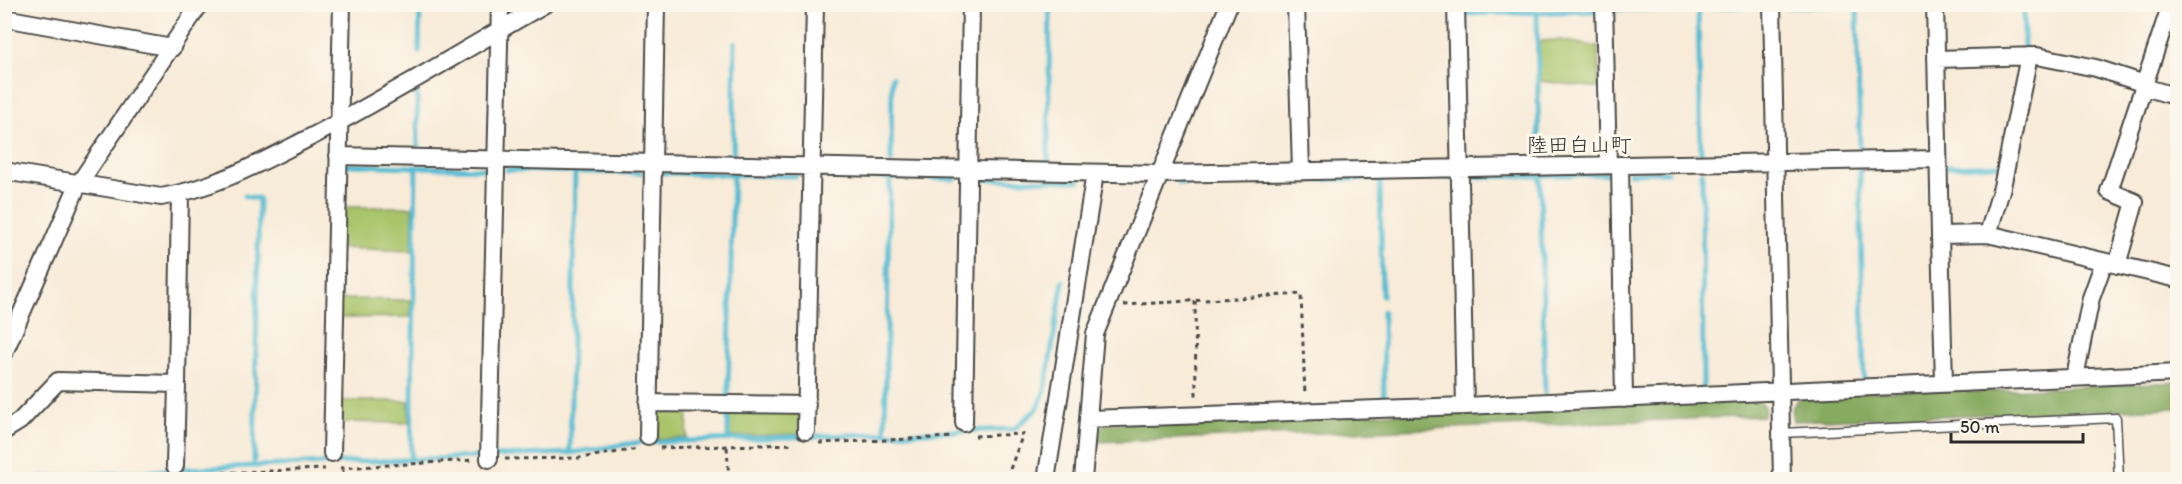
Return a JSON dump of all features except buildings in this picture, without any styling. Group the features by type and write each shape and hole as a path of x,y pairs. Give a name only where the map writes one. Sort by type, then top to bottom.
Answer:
{"street":[{"path":"4,353 78,184 200,4"},
{"path":"332,453 342,4"},
{"path":"489,459 500,4"},
{"path":"4,171 161,197 180,194 227,178 339,123 545,4"},
{"path":"649,444 656,4"},
{"path":"805,439 815,4"},
{"path":"964,423 971,4"},
{"path":"1083,480 1095,334 1229,4"},
{"path":"1296,4 1301,171"},
{"path":"1456,4 1465,406"},
{"path":"1604,4 1614,165 1624,399"},
{"path":"1772,4 1782,480"},
{"path":"1935,4 1944,382"},
{"path":"2075,377 2091,298 2110,264 2135,202 2109,191 2171,4"},
{"path":"4,18 172,48"},
{"path":"1936,59 2029,56 2096,68 2178,98"},
{"path":"1989,234 2002,187 2029,56"},
{"path":"338,156 1160,174 1938,159"},
{"path":"1046,480 1095,172"},
{"path":"176,472 180,194"},
{"path":"1940,235 1989,234 2178,279"},
{"path":"1088,419 1780,393 1944,382 2178,373"},
{"path":"4,431 20,420 58,381 177,384"},
{"path":"648,403 807,405"}],"lane":[{"path":"1781,433 2116,418 2119,480"}],"path":[{"path":"1106,306 1301,294 1306,412"},
{"path":"1195,301 1196,416"},
{"path":"84,480 176,472 343,468 489,459 579,458 649,444 727,447 805,439 1023,434 1006,480"},
{"path":"727,447 729,480"},
{"path":"343,468 343,480"}],"green space":[{"path":"1560,40 1598,47 1599,88 1540,81 1539,41"},
{"path":"341,207 413,207 412,251 340,248"},
{"path":"339,299 411,300 411,317 339,318"},
{"path":"2177,382 2177,408 1793,421 1792,407 1801,396 1967,387 1968,392"},
{"path":"1755,399 1765,407 1764,416 1095,442 1096,432 1105,424"},
{"path":"337,401 409,401 409,423 337,422"},
{"path":"653,406 688,407 687,438 652,439"},
{"path":"730,407 799,407 800,434 729,437"}],"waterway":[{"path":"419,52 420,4"},
{"path":"1048,163 1050,4"},
{"path":"1783,7 1893,4"},
{"path":"2024,4 2024,49"},
{"path":"1857,5 1860,156"},
{"path":"1612,10 1754,6"},
{"path":"1698,8 1701,157"},
{"path":"1463,14 1597,11"},
{"path":"1537,12 1539,161"},
{"path":"733,157 735,42"},
{"path":"891,162 892,77"},
{"path":"417,93 418,151"},
{"path":"347,165 484,169"},
{"path":"1947,167 2002,165"},
{"path":"411,460 416,167"},
{"path":"1860,168 1864,382"},
{"path":"507,170 641,173"},
{"path":"570,453 575,172"},
{"path":"1630,173 1667,172"},
{"path":"1702,172 1703,388"},
{"path":"664,173 796,176"},
{"path":"1470,177 1609,174"},
{"path":"728,400 733,175"},
{"path":"1540,175 1545,394"},
{"path":"822,176 956,179"},
{"path":"1179,183 1450,177"},
{"path":"885,429 890,178"},
{"path":"980,179 1079,181"},
{"path":"1380,179 1382,296"},
{"path":"245,196 259,199 254,461"},
{"path":"656,442 1014,429 1038,408 1045,390 1063,281"},
{"path":"1383,311 1384,401"},
{"path":"728,409 728,440"},
{"path":"494,456 570,453 641,442"},
{"path":"182,469 476,457"},
{"path":"11,480 167,470"}],"district":[{"name":"陸田白山町","path":"1579,145"}]}
